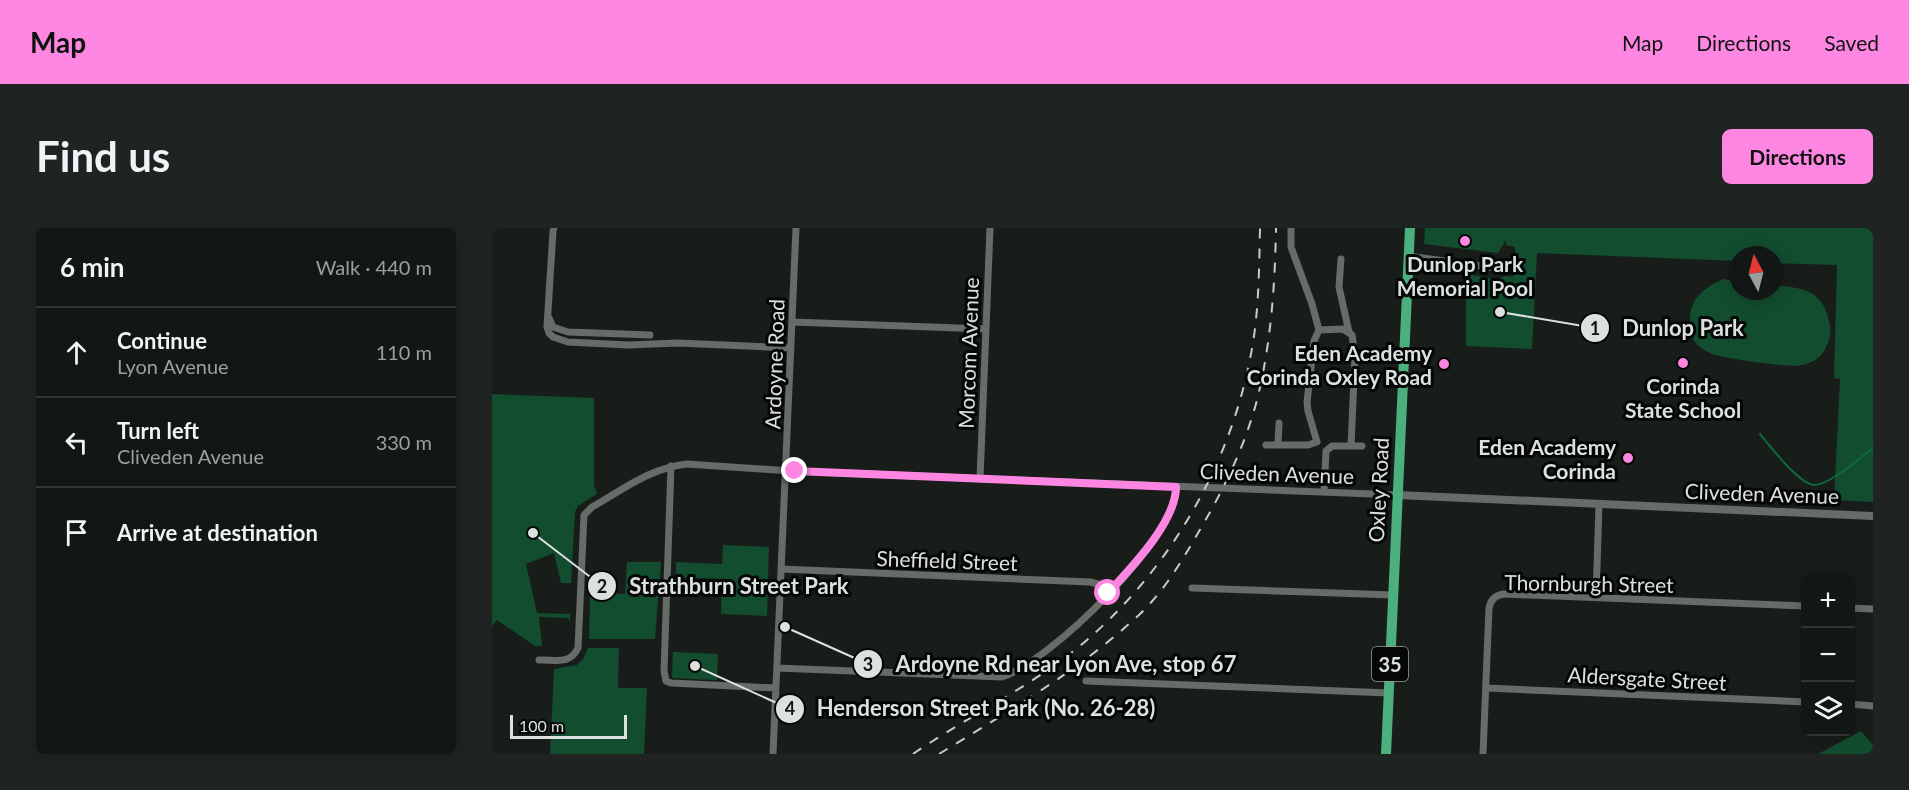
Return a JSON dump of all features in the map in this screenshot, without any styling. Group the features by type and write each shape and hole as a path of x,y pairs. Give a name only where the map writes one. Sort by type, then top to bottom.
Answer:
{"main road":[{"name":"Oxley Road","path":"1386,754 1410,228"}],"street":[{"path":"554,228 547,327 549,333 562,342 628,345 678,343 791,348"},
{"path":"787,228 796,228"},
{"name":"Ardoyne Road","path":"773,754 796,228"},
{"name":"Morcom Avenue","path":"980,479 990,228"},
{"path":"1291,228 1291,247 1319,330 1314,341 1307,402 1317,442 1326,451"},
{"path":"1408,256 1511,270"},
{"path":"1341,259 1339,287 1349,332 1355,347 1351,446"},
{"path":"548,316 553,327 558,330 650,335"},
{"path":"792,322 986,329"},
{"path":"1319,330 1343,329 1349,332"},
{"path":"628,345 629,335"},
{"path":"1278,444 1279,423"},
{"path":"1266,445 1308,445 1317,442"},
{"path":"1324,492 1326,451 1332,446 1362,446"},
{"name":"Cliveden Avenue","path":"539,660 566,661 572,658 578,648 584,515 592,507 656,470 687,464 786,471 1873,516"},
{"path":"671,466 664,678 671,683 776,688"},
{"path":"777,668 1002,677 1014,673 1063,639 1150,545 1173,506 1176,487"},
{"path":"1596,597 1599,505"},
{"name":"Sheffield Street","path":"781,569 1090,582 1098,584 1108,593"},
{"path":"1192,588 1393,595"},
{"name":"Thornburgh Street","path":"1483,754 1489,608 1496,596 1503,594 1801,606"},
{"path":"1855,608 1873,609"},
{"path":"1086,681 1389,693"},
{"name":"Aldersgate Street","path":"1486,688 1801,702"},
{"path":"1855,704 1873,706"}],"green space":[{"path":"1425,228 1873,228 1873,502 1834,500 1840,379 1834,378 1837,265 1783,263 1783,246 1729,246 1729,261 1537,253 1532,349 1466,346 1466,274 1497,279 1506,276 1513,277 1515,247 1506,245 1506,240 1498,253 1424,244"},
{"path":"1723,279 1729,280 1729,300 1783,300 1783,286 1802,289 1816,296 1826,310 1830,329 1829,340 1822,355 1806,364 1786,366 1718,356 1701,348 1694,341 1691,333 1690,318 1693,303 1708,287"},
{"path":"492,394 594,398 594,485 597,494 578,506 575,512 571,583 561,583 554,553 526,564 537,613 570,613 570,621 568,618 539,617 542,646 535,646 497,620 492,626"},
{"path":"723,545 769,547 767,616 721,614 722,579 676,577 676,562 722,564"},
{"path":"627,562 661,562 655,639 589,639 590,593 625,594"},
{"path":"588,648 619,648 618,688 647,688 644,754 550,754 554,669 577,665"},
{"path":"673,652 718,654 717,680 672,678"},
{"path":"1861,731 1873,745 1873,754 1818,754 1855,736"}],"waterway":[{"path":"1760,434 1800,478 1814,485 1836,476 1873,448"}],"railway":[{"path":"913,754 1024,686 1087,640 1145,581 1170,548 1211,476 1240,399 1255,327 1260,228"},
{"path":"939,754 1043,689 1093,653 1149,605 1179,565 1224,485 1240,451 1257,400 1269,336 1276,228"}],"place":[{"name":"Dunlop Park Memorial Pool","path":"1465,241"},
{"name":"Dunlop Park","path":"1500,312"},
{"name":"Corinda State School","path":"1683,363"},
{"name":"Eden Academy Corinda Oxley Road","path":"1444,364"},
{"name":"Eden Academy Corinda","path":"1628,458"},
{"name":"Strathburn Street Park","path":"533,533"},
{"name":"Ardoyne Rd near Lyon Ave, stop 67","path":"785,627"},
{"name":"Henderson Street Park (No. 26-28)","path":"695,666"}],"route":[{"path":"795,471 1176,487 1173,506 1150,545 1108,593"}]}
